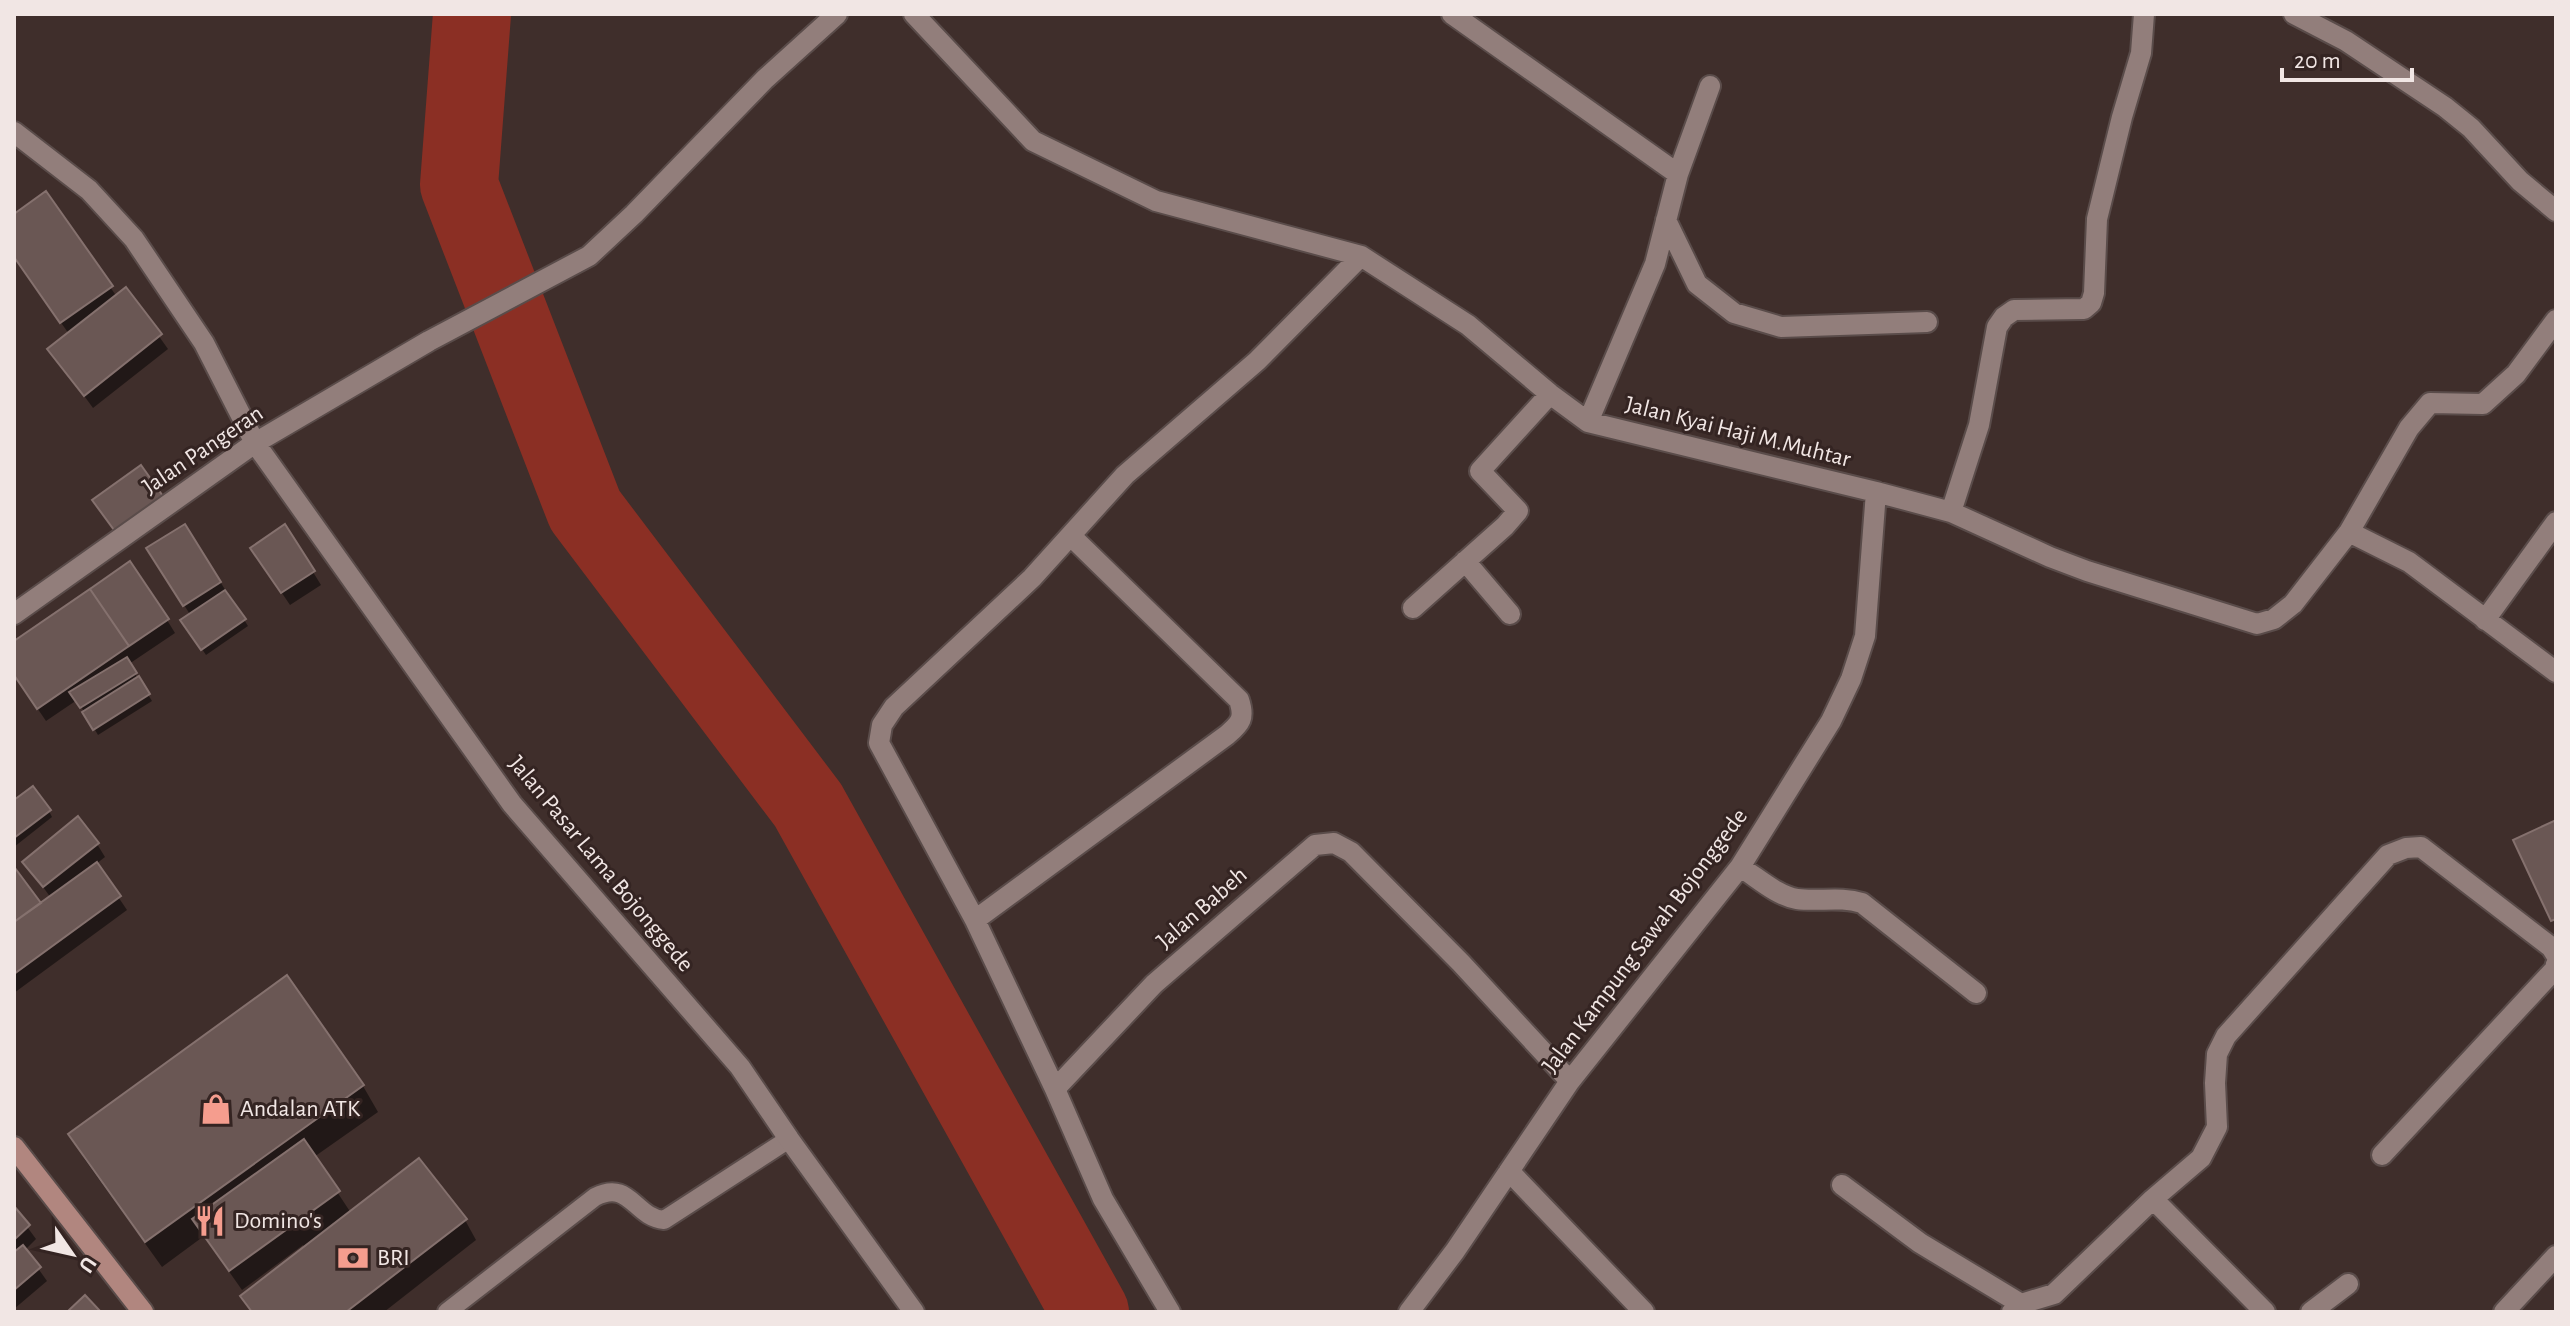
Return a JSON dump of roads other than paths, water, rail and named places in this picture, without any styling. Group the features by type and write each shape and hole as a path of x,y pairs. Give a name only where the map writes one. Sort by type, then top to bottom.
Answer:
{"main road":[{"path":"14,1147 143,1312"}],"street":[{"name":"Jalan Pangeran","path":"14,614 255,443 429,341 589,256 765,79 837,14"},
{"name":"Jalan Kyai Haji M.Muhtar","path":"914,14 1033,141 1156,201 1361,256 1468,325 1588,422 1876,492"},
{"path":"1452,14 1678,174"},
{"path":"1951,512 1979,425 1997,327 2014,310 2084,309 2091,303 2097,219 2141,53 2144,14"},
{"path":"2294,14 2346,41 2462,121 2520,181 2556,211"},
{"name":"Jalan Kyai Haji M.Muhtar","path":"1588,422 1655,264 1678,174 1710,86"},
{"name":"Jalan Pasar Lama Bojonggede","path":"14,132 89,190 134,239 204,343 255,443 512,804 740,1067 914,1312"},
{"path":"1666,220 1697,284 1734,313 1781,327 1927,322"},
{"path":"1170,1312 1103,1199 975,920 879,743 882,725 894,707 1032,578 1125,475 1257,361 1361,256"},
{"path":"1876,492 1951,512 2063,562 2257,624 2274,619 2293,604 2349,532 2409,428 2430,403 2483,404 2516,374 2556,320"},
{"path":"1413,608 1518,511 1480,471 1550,394"},
{"name":"Jalan Kampung Sawah Bojonggede","path":"1409,1312 1455,1251 1570,1081 1740,867 1831,721 1851,679 1865,636 1876,492"},
{"path":"2485,620 2556,522"},
{"path":"2349,532 2409,562 2556,672"},
{"path":"975,920 1227,735 1239,724 1243,712 1239,700 1071,536"},
{"path":"1465,561 1510,614"},
{"name":"Jalan Babeh","path":"1055,1089 1154,984 1315,845 1334,843 1351,852 1395,896 1570,1081"},
{"path":"1842,1185 2016,1308 2054,1294 2153,1199 2201,1158 2217,1127 2217,1054 2226,1036 2388,855 2406,848 2421,847 2551,947 2556,955"},
{"path":"1740,867 1789,897 1847,898 1862,903 1976,993"},
{"path":"2382,1155 2555,969 2556,964"},
{"path":"1509,1171 1644,1312"},
{"path":"2153,1199 2265,1312"},
{"path":"2504,1312 2556,1256"},
{"path":"2311,1312 2348,1284"}],"lane":[{"path":"447,1312 606,1191 621,1193 655,1219 664,1220 789,1139"}],"waterway":[{"path":"472,14 459,185 585,510 808,805 1090,1312"}],"place":[{"name":"Andalan ATK","path":"216,1109"},
{"name":"Domino's","path":"210,1221"},
{"name":"BRI","path":"353,1258"}]}
